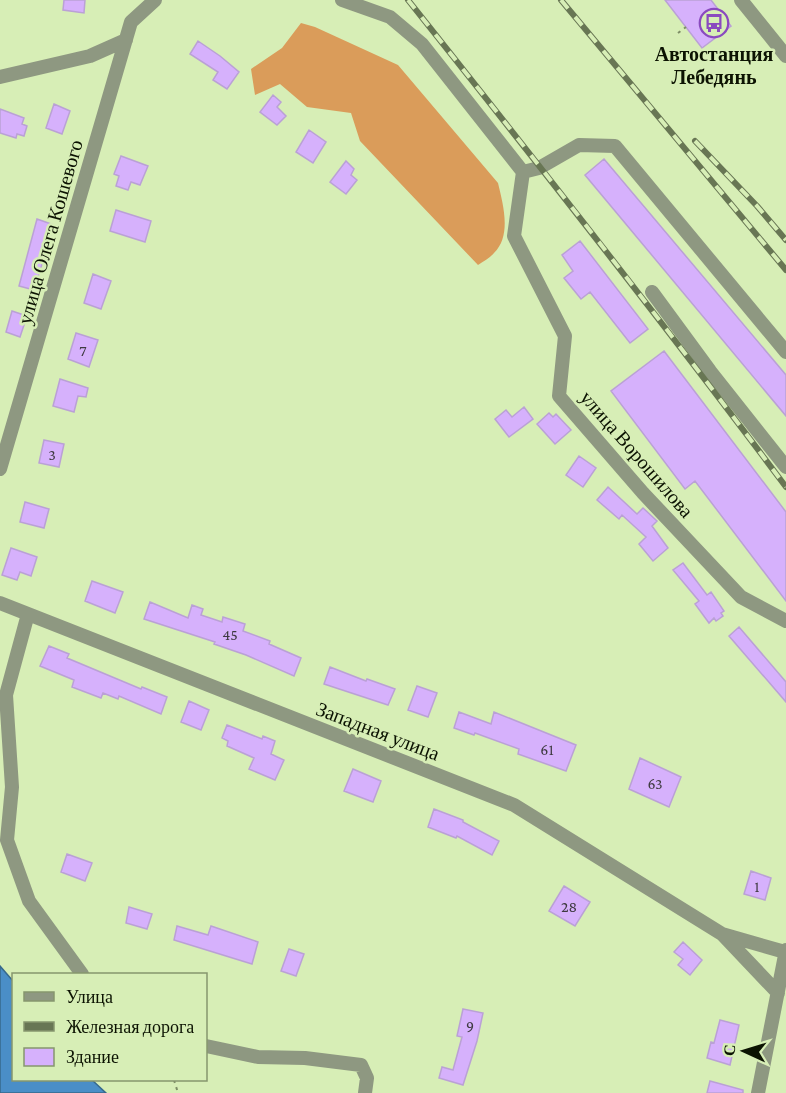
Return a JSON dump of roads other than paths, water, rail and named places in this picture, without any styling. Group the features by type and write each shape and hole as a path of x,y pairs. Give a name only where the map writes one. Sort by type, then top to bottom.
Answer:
{"street":[{"name":"улица Олега Кошевого","path":"0,469 131,22 155,0"},
{"path":"342,0 390,17 422,44 523,172 539,168 579,145 615,146 786,352"},
{"path":"741,0 786,56"},
{"path":"0,77 90,57 126,40"},
{"name":"улица Ворошилова","path":"523,172 514,236 565,336 559,396 643,493 741,597 786,621"},
{"path":"652,292 710,371 786,467"},
{"name":"Западная улица","path":"0,603 514,806 722,934"},
{"path":"28,614 6,695 12,787 7,840 29,901 81,973"},
{"path":"722,934 786,951 758,1093"},
{"path":"722,934 778,993"},
{"path":"207,1046 258,1057 305,1058 361,1065 367,1078 365,1093"}],"water":[{"path":"0,966 12,980 12,1081 93,1081 106,1093 0,1093"}],"railway":[{"path":"408,0 599,242 786,487"},
{"path":"561,0 786,270"},
{"path":"695,141 786,240"}],"place":[{"name":"Автостанция Лебедянь","path":"714,23"}]}
